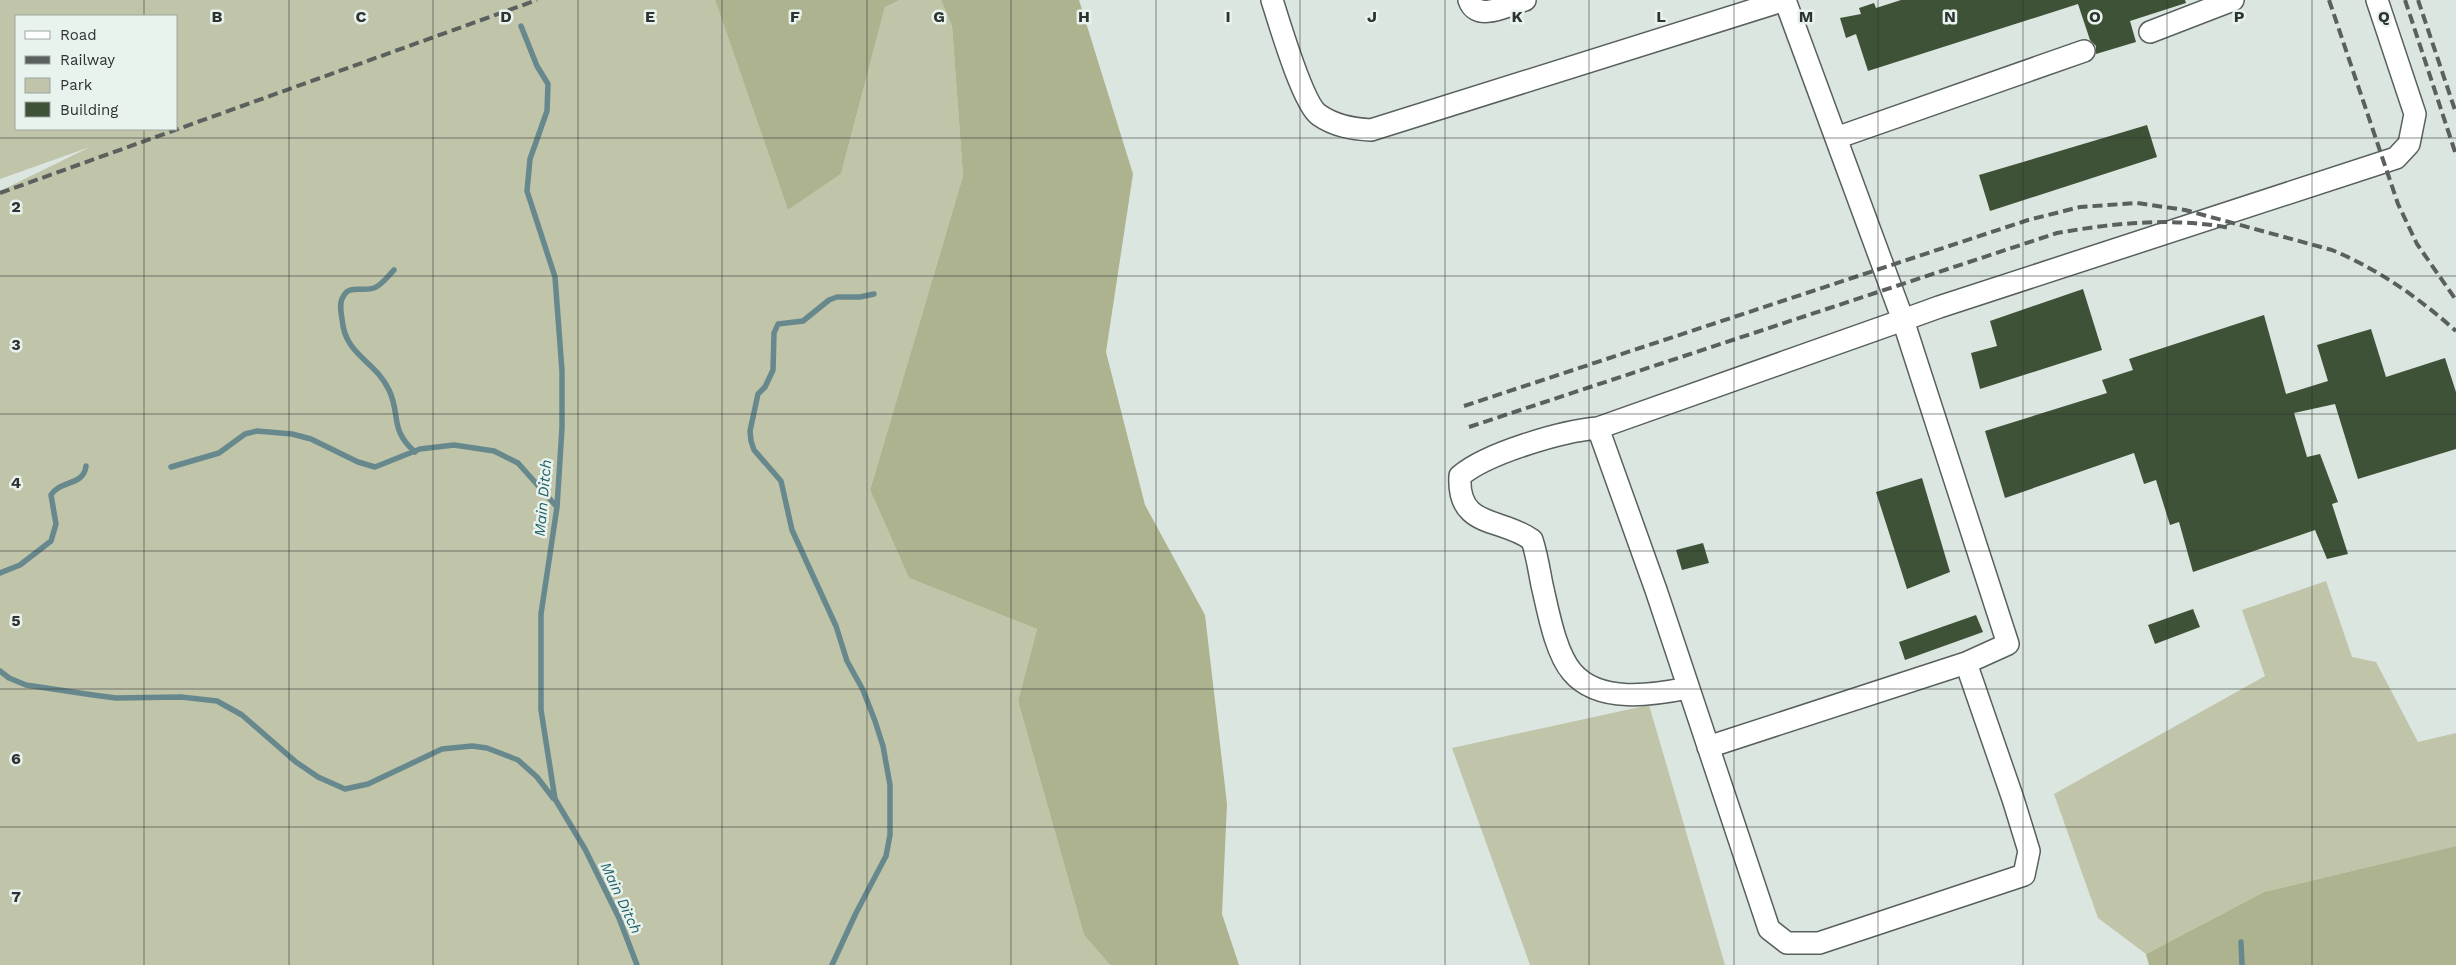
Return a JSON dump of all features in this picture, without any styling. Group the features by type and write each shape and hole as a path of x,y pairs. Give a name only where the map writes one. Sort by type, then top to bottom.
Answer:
{"street":[{"path":"1272,0 1296,73 1317,114 1347,129 1371,130 1785,0 1903,320 2008,644 1966,663 1708,747"},
{"path":"1469,0 1472,7 1479,12 1490,11 1525,0"},
{"path":"2150,32 2233,0"},
{"path":"1688,688 1656,694 1613,692 1586,683 1572,672 1561,653 1554,630 1532,540 1522,533 1474,517 1465,505 1459,488 1460,476 1471,466 1552,436 1598,428 1903,320 2396,158 2410,144 2415,114 2377,0"},
{"path":"1836,138 2084,51"},
{"path":"1598,428 1769,929 1788,943 1819,943 2024,875 2029,851 1966,663"}],"green space":[{"path":"0,0 715,0 788,210 841,174 885,7 900,0 941,0 952,26 963,176 870,490 909,578 1037,629 1018,701 1084,935 1110,965 0,965 0,191 90,147 0,179"},
{"path":"715,0 900,0 885,7 841,174 788,210"},
{"path":"941,0 1079,0 1133,174 1106,352 1145,505 1205,615 1227,804 1222,914 1239,965 1110,965 1084,935 1018,701 1037,629 909,578 870,490 963,176 952,26"},
{"path":"2326,581 2352,657 2376,662 2418,742 2456,733 2456,846 2264,892 2146,954 2098,918 2054,794 2265,676 2242,610"},
{"path":"1649,705 1725,965 1530,965 1452,748"},
{"path":"2456,846 2456,965 2149,965 2146,954 2264,892"}],"building":[{"path":"1901,0 2185,0 2186,3 2130,21 2136,42 2096,54 2096,46 2090,40 2078,4 1868,71 1856,34 1846,38 1840,18 1861,14 1859,8 1874,3 1876,8"},
{"path":"2147,125 2157,157 1990,211 1979,175"},
{"path":"2083,289 2102,350 1980,389 1971,353 1997,346 1990,321"},
{"path":"2264,315 2286,394 2328,381 2317,345 2371,329 2386,377 2445,358 2456,392 2456,449 2358,479 2335,404 2294,413 2307,457 2320,454 2338,502 2332,504 2348,554 2327,559 2315,530 2193,572 2179,522 2170,525 2156,480 2144,484 2134,453 2005,498 1985,431 2107,393 2102,380 2133,370 2129,359"},
{"path":"1922,478 1950,572 1907,589 1876,492"},
{"path":"1703,543 1709,563 1682,570 1676,550"},
{"path":"2193,609 2200,627 2155,644 2148,625"},
{"path":"1976,615 1983,632 1905,660 1899,642"}],"waterway":[{"name":"Main Ditch","path":"521,26 537,66 548,84 547,111 530,159 527,191 555,277 562,371 562,428 557,507 541,614 541,710 555,799 585,849 619,918 637,965"},
{"path":"394,270 377,287 353,289 346,293 341,302 341,311 344,331 349,341 354,350 376,371 389,390 399,429 407,444 415,452"},
{"path":"832,965 856,913 886,856 890,835 890,785 883,746 875,721 863,690 847,661 836,626 792,530 781,481 754,450 750,431 758,394 765,387 773,370 774,333 778,324 803,321 829,300 837,297 860,297 874,294"},
{"path":"171,467 219,453 245,434 257,431 292,434 311,439 358,462 375,467 420,449 454,445 494,451 518,463 557,507"},
{"path":"0,573 20,565 51,541 56,524 51,495 55,490 81,477 86,466"},
{"path":"0,671 9,678 26,685 93,695 116,698 181,697 217,701 242,715 296,762 318,777 345,789 368,784 442,749 472,746 487,748 518,760 537,777 553,798"},
{"path":"2241,942 2242,965"}],"railway":[{"path":"178,129 537,0"},
{"path":"2329,0 2398,204 2417,244 2456,300"},
{"path":"2405,0 2456,155"},
{"path":"2418,0 2456,113"},
{"path":"0,193 175,130"},
{"path":"1464,406 2028,220 2080,207 2137,203 2185,210 2332,250 2382,275 2427,307 2456,331"},
{"path":"1469,427 2057,233 2100,226 2165,222 2230,228"}]}
